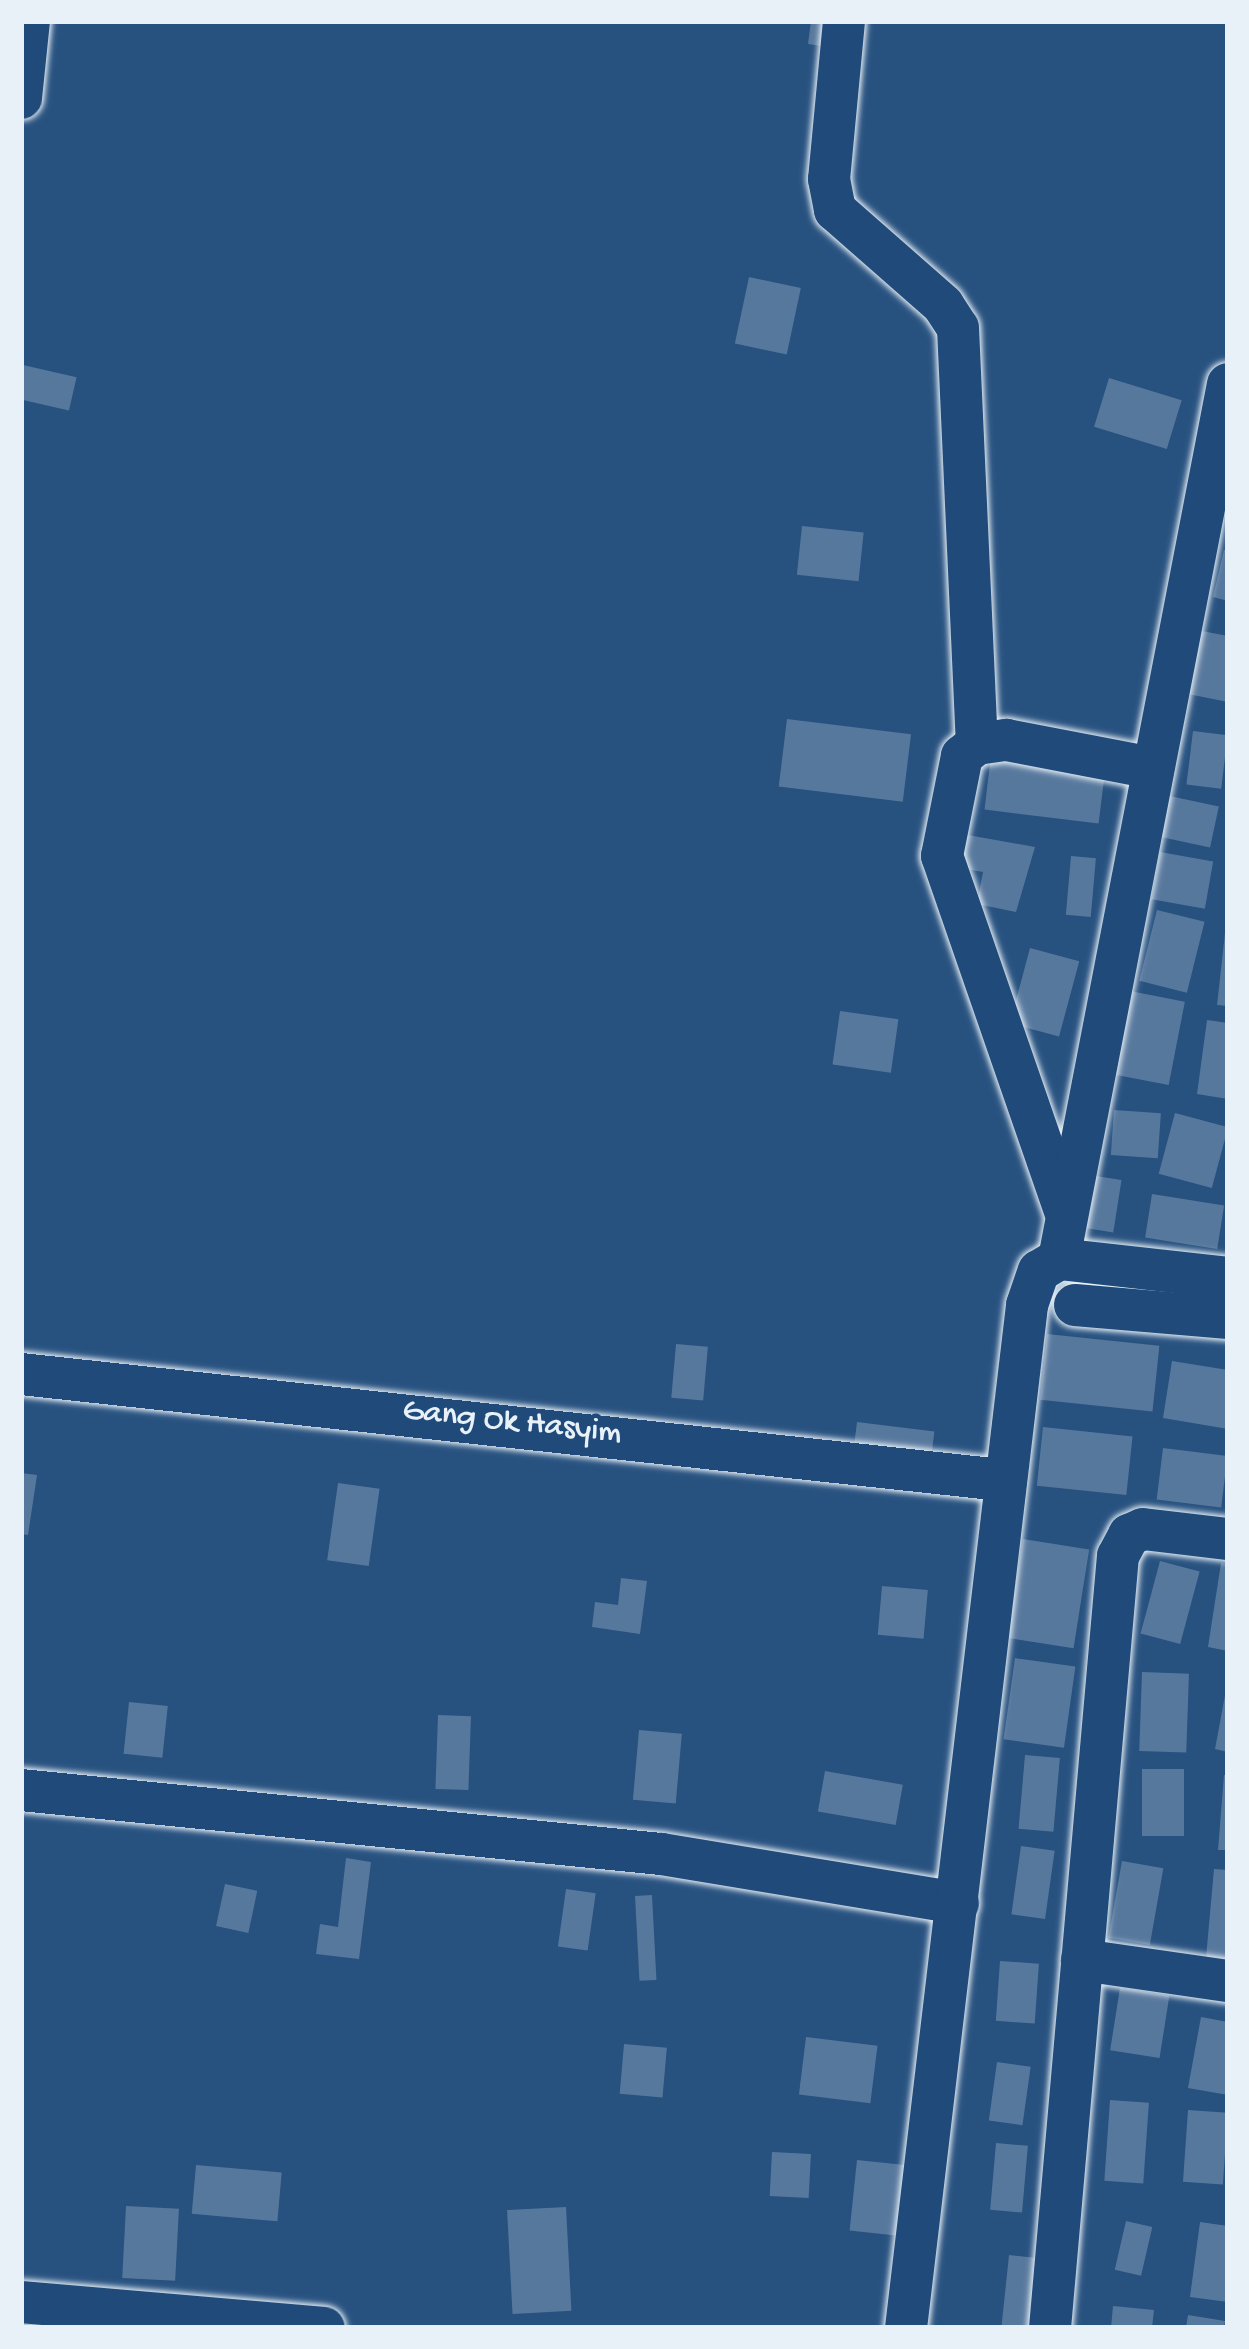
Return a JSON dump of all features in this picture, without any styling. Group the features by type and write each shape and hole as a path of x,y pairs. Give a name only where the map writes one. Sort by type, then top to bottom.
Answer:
{"street":[{"path":"21,98 29,21"},
{"path":"844,21 829,179 835,210 943,305 958,328 977,744"},
{"path":"1058,1259 1228,384"},
{"path":"1067,1215 943,875 962,756 977,744 1007,740 1153,768"},
{"path":"906,2328 958,1903 1002,1480 1027,1304 1039,1271 1058,1259 1228,1278"},
{"path":"1075,1305 1228,1318"},
{"name":"Gang Ok Hasyim","path":"21,1375 1002,1480"},
{"path":"1050,2328 1118,1556 1129,1534 1143,1529 1228,1539"},
{"path":"21,1790 662,1854 958,1903"},
{"path":"1082,1960 1228,1982"},
{"path":"21,2302 324,2328"}],"building":[{"path":"811,21 832,21 828,47 808,44"},
{"path":"749,277 801,288 787,355 735,344"},
{"path":"23,365 77,377 69,411 21,399"},
{"path":"1109,378 1182,400 1167,449 1094,427"},
{"path":"802,526 864,532 859,581 797,575"},
{"path":"1224,550 1228,551 1228,601 1213,597"},
{"path":"1202,631 1228,636 1228,702 1188,694"},
{"path":"787,719 911,734 903,802 779,786"},
{"path":"1193,731 1228,735 1221,789 1186,785"},
{"path":"992,748 1106,762 1099,824 984,810"},
{"path":"1165,795 1219,806 1210,848 1156,836"},
{"path":"962,834 1035,847 1016,912 977,904 983,872 955,867"},
{"path":"1160,852 1213,861 1205,909 1152,899"},
{"path":"1071,856 1096,858 1091,917 1066,915"},
{"path":"1157,910 1205,922 1187,993 1139,981"},
{"path":"1228,933 1228,1006 1217,1005"},
{"path":"1030,948 1079,961 1059,1037 1010,1023"},
{"path":"1125,990 1185,1002 1169,1085 1109,1073"},
{"path":"840,1011 898,1019 891,1073 832,1064"},
{"path":"1207,1020 1228,1023 1228,1099 1197,1094"},
{"path":"1114,1110 1161,1113 1158,1158 1111,1155"},
{"path":"1175,1113 1228,1127 1212,1188 1159,1174"},
{"path":"1083,1174 1122,1180 1113,1232 1075,1226"},
{"path":"1152,1194 1224,1205 1217,1249 1145,1237"},
{"path":"1047,1334 1159,1346 1152,1411 1040,1400"},
{"path":"676,1344 708,1347 703,1401 671,1398"},
{"path":"1172,1361 1228,1370 1228,1429 1163,1418"},
{"path":"857,1422 934,1432 931,1462 853,1453"},
{"path":"1043,1427 1133,1436 1126,1495 1037,1486"},
{"path":"1163,1448 1228,1456 1221,1508 1157,1500"},
{"path":"21,1473 37,1475 28,1535 21,1534"},
{"path":"338,1483 380,1489 369,1566 327,1560"},
{"path":"1023,1539 1089,1549 1074,1648 1007,1638"},
{"path":"1160,1561 1200,1572 1180,1644 1141,1633"},
{"path":"1221,1563 1228,1564 1228,1651 1208,1647"},
{"path":"621,1578 647,1581 640,1634 592,1627 595,1602 618,1605"},
{"path":"882,1586 928,1590 924,1639 878,1635"},
{"path":"1015,1658 1075,1666 1064,1748 1004,1739"},
{"path":"1142,1672 1189,1674 1186,1753 1139,1751"},
{"path":"1228,1690 1228,1752 1215,1749"},
{"path":"129,1702 168,1706 162,1758 124,1754"},
{"path":"438,1715 471,1716 468,1790 435,1789"},
{"path":"639,1730 682,1734 676,1803 633,1800"},
{"path":"1025,1755 1060,1758 1053,1832 1019,1829"},
{"path":"1142,1769 1184,1769 1184,1836 1142,1836"},
{"path":"825,1771 903,1785 896,1825 818,1811"},
{"path":"1224,1775 1228,1775 1228,1850 1218,1850"},
{"path":"1021,1846 1055,1851 1045,1919 1011,1914"},
{"path":"346,1858 371,1862 359,1959 316,1954 320,1924 338,1927"},
{"path":"1122,1861 1163,1868 1150,1945 1108,1938"},
{"path":"1214,1869 1228,1870 1228,1971 1205,1969"},
{"path":"225,1884 257,1891 248,1933 216,1926"},
{"path":"566,1889 596,1893 588,1951 558,1946"},
{"path":"652,1895 656,1980 639,1981 635,1896"},
{"path":"1000,1961 1039,1964 1035,2024 996,2021"},
{"path":"1120,1988 1169,1996 1160,2058 1110,2050"},
{"path":"1201,2017 1228,2022 1228,2095 1188,2088"},
{"path":"806,2037 877,2046 870,2103 799,2095"},
{"path":"624,2044 667,2048 662,2098 620,2094"},
{"path":"997,2062 1031,2067 1022,2125 989,2120"},
{"path":"1110,2100 1149,2103 1143,2184 1104,2181"},
{"path":"1188,2110 1228,2113 1223,2185 1183,2182"},
{"path":"996,2143 1028,2146 1022,2213 990,2210"},
{"path":"772,2152 811,2154 809,2198 770,2196"},
{"path":"857,2160 915,2166 907,2237 850,2231"},
{"path":"196,2165 282,2172 277,2221 192,2214"},
{"path":"126,2206 179,2209 175,2281 122,2278"},
{"path":"566,2207 571,2311 513,2314 507,2210"},
{"path":"1126,2221 1152,2227 1141,2276 1115,2270"},
{"path":"1200,2222 1228,2226 1228,2302 1190,2297"},
{"path":"1009,2255 1049,2259 1042,2328 1001,2328"},
{"path":"1113,2306 1154,2310 1152,2328 1111,2328"},
{"path":"1188,2315 1225,2321 1224,2328 1186,2328"}]}
